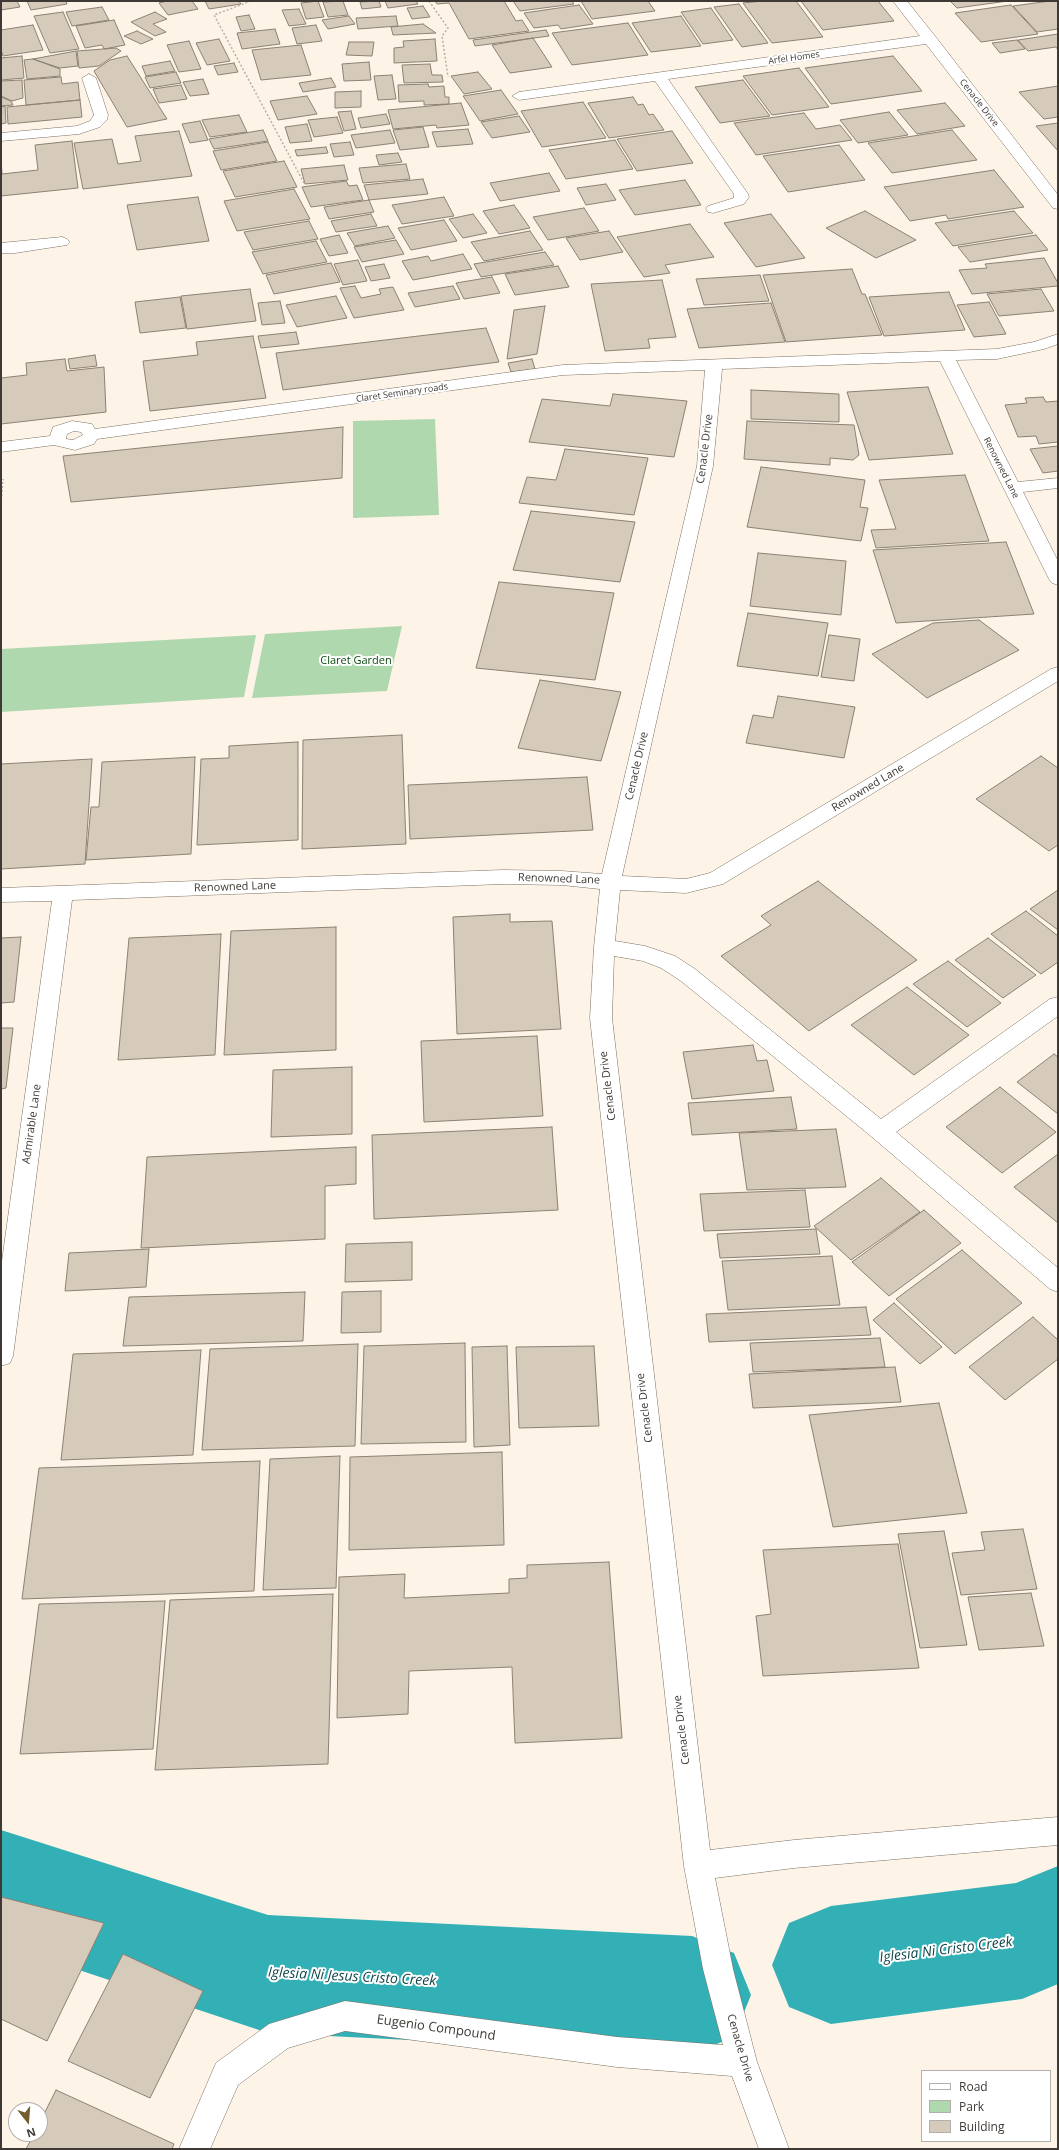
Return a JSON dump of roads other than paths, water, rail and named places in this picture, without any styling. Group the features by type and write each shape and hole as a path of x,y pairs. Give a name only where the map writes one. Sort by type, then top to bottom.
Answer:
{"street":[{"name":"Cenacle Drive","path":"900,1 1058,205"},
{"name":"Arfel Homes","path":"519,96 930,39"},
{"path":"659,77 741,194 742,197 739,201 713,209"},
{"path":"1,137 79,130 96,124 100,120 101,115 89,78"},
{"path":"1,248 15,248 62,242"},
{"path":"714,364 996,354 1038,346 1058,339"},
{"name":"Renowned Lane","path":"946,356 955,379 1058,579"},
{"name":"Cenacle Drive","path":"714,364 705,466 611,881 604,947 600,1018 698,1866 718,1968 742,2062 774,2149"},
{"name":"Claret Seminary roads","path":"1,447 57,440 59,431 72,426 86,428 91,435 563,370 714,364"},
{"path":"1012,488 1058,483"},
{"name":"Renowned Lane","path":"1,895 503,877 611,881 658,886 686,886 716,879 1058,673"},
{"name":"Admirable Lane","path":"1,1356 63,892"},
{"path":"604,947 645,954 668,962 688,975 1055,1275"},
{"path":"880,1131 1058,1005"},
{"path":"698,1866 794,1854 1058,1831"},
{"name":"Eugenio Compound","path":"194,2149 227,2074 280,2035 345,2016 617,2052 742,2062"}],"waterway":[{"name":"Iglesia Ni Jesus Cristo Creek","path":"1,1887 268,1974 692,1995"},
{"name":"Iglesia Ni Cristo Creek","path":"831,1965 1022,1941 1058,1924"}],"park label":[{"name":"Claret Garden","path":"356,661"}]}
